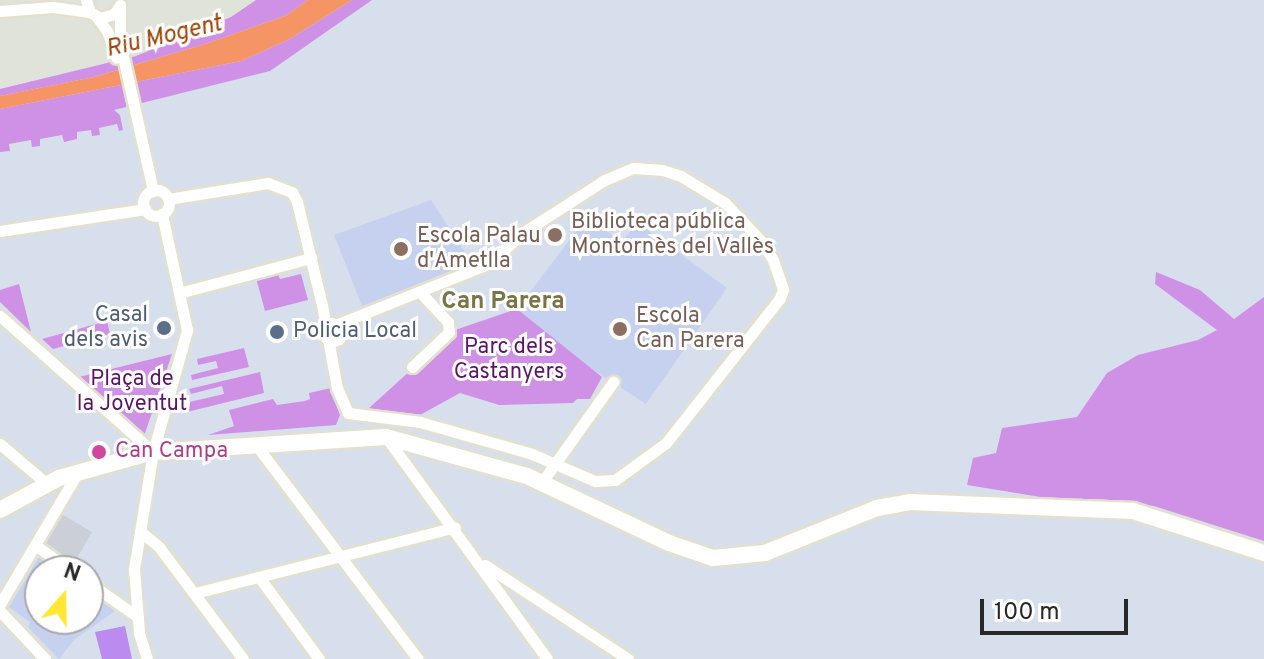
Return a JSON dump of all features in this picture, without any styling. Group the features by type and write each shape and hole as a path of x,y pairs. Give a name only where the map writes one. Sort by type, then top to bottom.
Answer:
{"street":[{"path":"15,9 53,0"},
{"path":"86,0 116,43"},
{"path":"0,11 53,7 110,17 120,3"},
{"path":"120,3 116,43 126,98 133,107 153,191"},
{"path":"168,199 268,183 292,192 330,328 330,356 342,406 348,413 420,422 532,454 595,481 615,480 666,443 780,298 781,277 762,242 725,203 681,176 663,170 633,168 603,181 524,232 488,264 330,328"},
{"path":"153,191 160,191 168,199 168,208 162,214 153,216 145,209 144,198 153,191"},
{"path":"0,231 145,209"},
{"path":"147,659 138,617 134,569 153,452 187,330 162,214"},
{"path":"179,293 311,258"},
{"path":"412,367 449,332 448,322 420,292"},
{"path":"0,316 153,452"},
{"path":"542,482 613,382"},
{"path":"386,437 455,527 547,659"},
{"path":"0,510 47,484 78,472 153,452 386,437 542,482 669,543 713,558 737,559 765,553 877,508 911,502 1133,511 1264,553"},
{"path":"0,444 47,484"},
{"path":"256,445 418,659"},
{"path":"0,604 78,472"},
{"path":"195,593 455,527"},
{"path":"140,531 159,547 243,659"},
{"path":"35,545 49,555"},
{"path":"478,560 628,659"},
{"path":"259,577 319,659"},
{"path":"104,593 138,617"},
{"path":"0,611 45,659"}],"shaded area":[{"path":"0,0 256,0 232,17 136,56 0,89"},
{"path":"308,0 352,0 288,40 241,61 0,109 0,96 94,77 205,44 285,16"},
{"name":"Escola Palau d'Ametlla","path":"431,200 472,263 362,306 334,235"},
{"name":"Escola Can Parera","path":"587,217 622,242 637,222 727,288 646,404 584,364 517,309"},
{"path":"55,510 92,532 79,555 49,555 35,545"},
{"path":"24,582 24,618 9,607"},
{"path":"104,602 115,611 104,619"},
{"path":"125,626 132,659 102,659 96,635 104,635 104,630"},
{"path":"36,635 81,635 59,659"}],"green space":[{"path":"256,0 308,0 285,16 205,44 94,77 0,96 0,89 136,56 231,17"},
{"path":"352,0 372,0 270,71 114,110 120,115 123,130 119,131 117,124 99,128 100,135 92,136 91,130 77,132 77,139 64,142 62,135 40,139 40,146 32,147 31,140 9,144 10,151 0,152 0,109 241,61 288,40"},
{"path":"277,272 280,279 301,274 308,300 265,311 256,278"},
{"path":"1156,272 1200,290 1234,319 1264,297 1264,541 1154,506 1053,499 967,485 973,458 996,453 1002,428 1077,417 1107,373 1138,355 1198,340 1217,330 1155,284"},
{"path":"19,284 31,332 0,302 0,290"},
{"name":"Parc dels Castanyers","path":"517,309 602,377 590,399 577,399 573,403 499,405 460,393 420,415 368,409 455,330"},
{"path":"107,321 110,334 53,349 42,339"},
{"path":"244,348 249,367 192,380 191,375 218,368 216,361 198,365 197,359"},
{"name":"Plaça de la Joventut","path":"172,354 144,436 79,377"},
{"path":"260,372 264,393 187,412 185,403 224,394 222,386 191,394 189,389"},
{"path":"331,388 340,415 336,425 208,435 234,426 229,410 273,399 277,405 305,401 310,399 309,393"}],"place":[{"name":"Biblioteca pública Montornès del Vallès","path":"555,235"},
{"name":"Escola Palau d'Ametlla","path":"401,249"},
{"name":"Casal dels avis","path":"164,328"},
{"name":"Escola Can Parera","path":"620,329"},
{"name":"Policia Local","path":"277,332"},
{"name":"Can Campa","path":"99,452"}],"district":[{"name":"Can Parera","path":"503,303"}],"water label":[{"name":"Riu Mogent","path":"164,38"}]}
